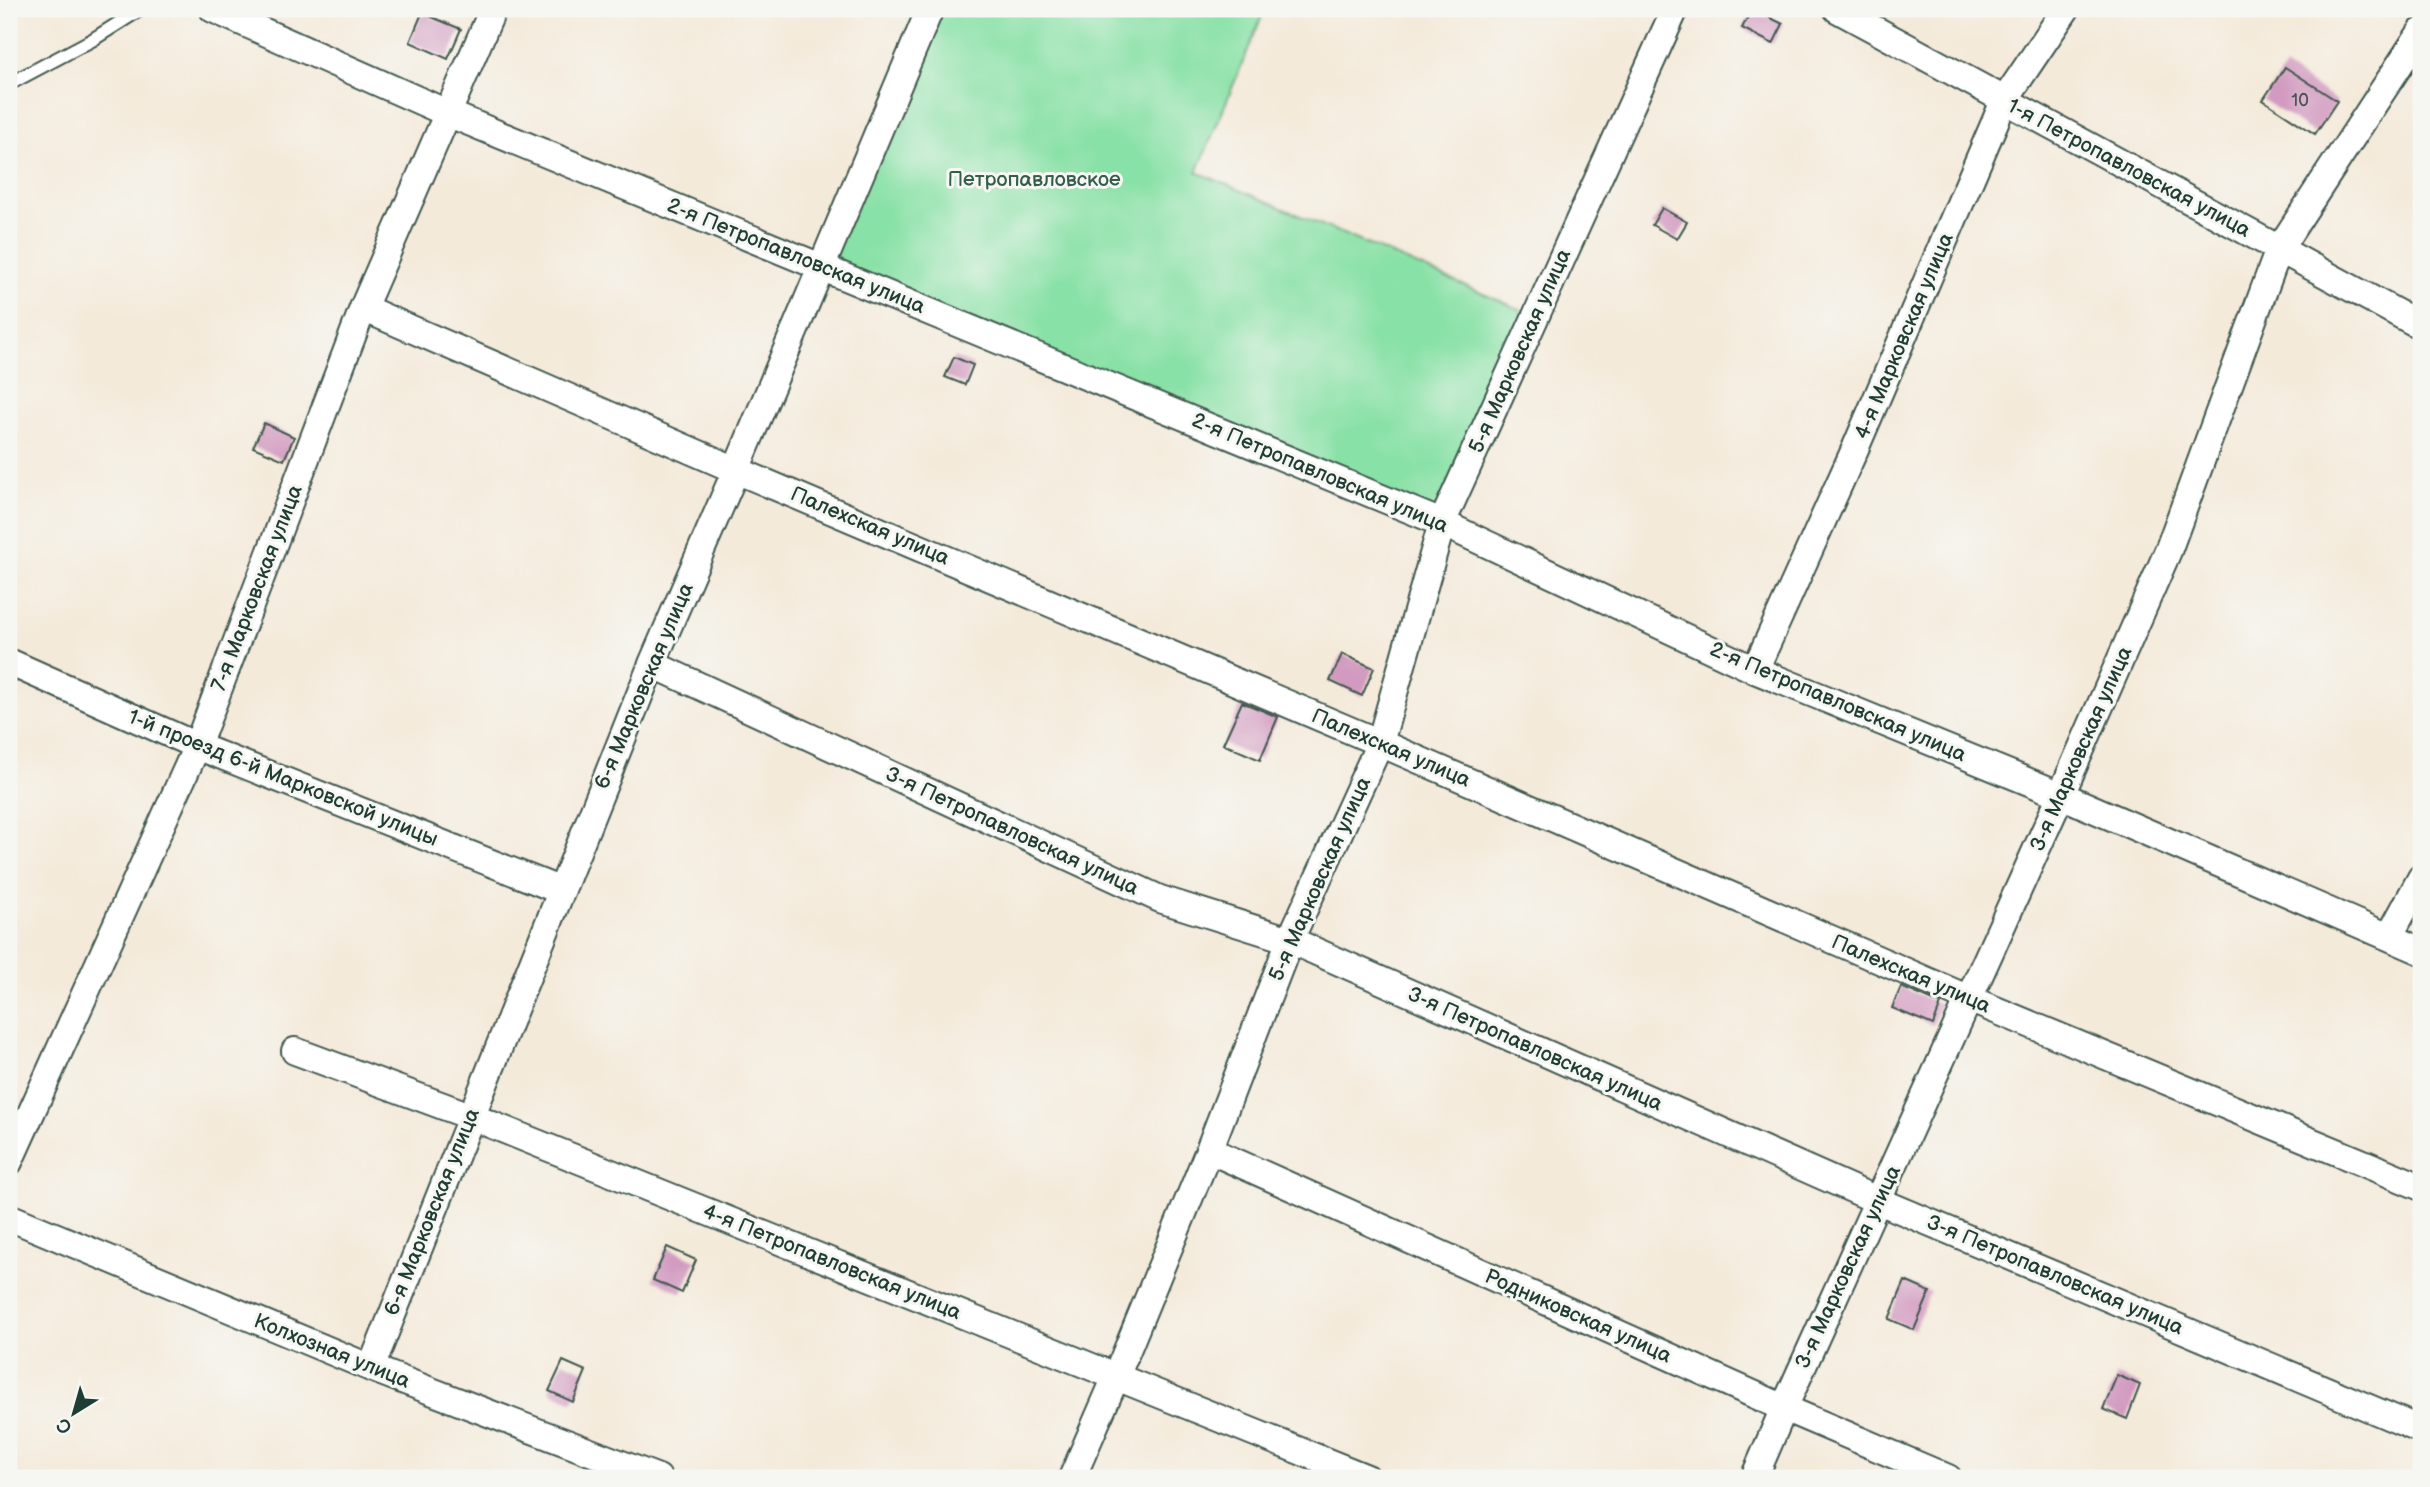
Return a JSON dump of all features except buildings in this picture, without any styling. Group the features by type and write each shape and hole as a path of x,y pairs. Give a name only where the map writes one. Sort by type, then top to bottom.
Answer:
{"street":[{"name":"2-я Петропавловская улица","path":"213,9 447,113 1442,523 1755,670 2061,795 2421,951"},
{"name":"7-я Марковская улица","path":"9,1161 197,746 363,308 493,9"},
{"name":"6-я Марковская улица","path":"370,1368 559,890 652,664 930,9"},
{"name":"5-я Марковская улица","path":"1072,1478 1209,1150 1290,940 1380,743 1442,523 1675,9"},
{"name":"1-я Петропавловская улица","path":"1837,9 2421,326"},
{"name":"4-я Марковская улица","path":"1755,670 1856,449 2004,101 2066,9"},
{"name":"3-я Марковская улица","path":"1755,1478 2168,551 2279,249 2421,32"},
{"name":"Палехская улица","path":"363,308 736,470 1380,743 1969,999 2421,1186"},
{"name":"1-й проезд 6-й Марковской улицы","path":"9,662 197,746 559,890"},
{"name":"3-я Петропавловская улица","path":"652,664 1160,899 1290,940 1879,1201 2421,1430"},
{"path":"2389,937 2421,878"},
{"name":"4-я Петропавловская улица","path":"295,1051 470,1116 1367,1478"},
{"name":"Родниковская улица","path":"1209,1150 1784,1408 1948,1478"},
{"name":"Колхозная улица","path":"9,1217 370,1368 658,1478"}],"lane":[{"path":"9,84 92,40 141,9"}],"green space":[{"name":"Петропавловское","path":"930,9 1265,9 1197,172 1536,316 1442,523 821,266"}]}
